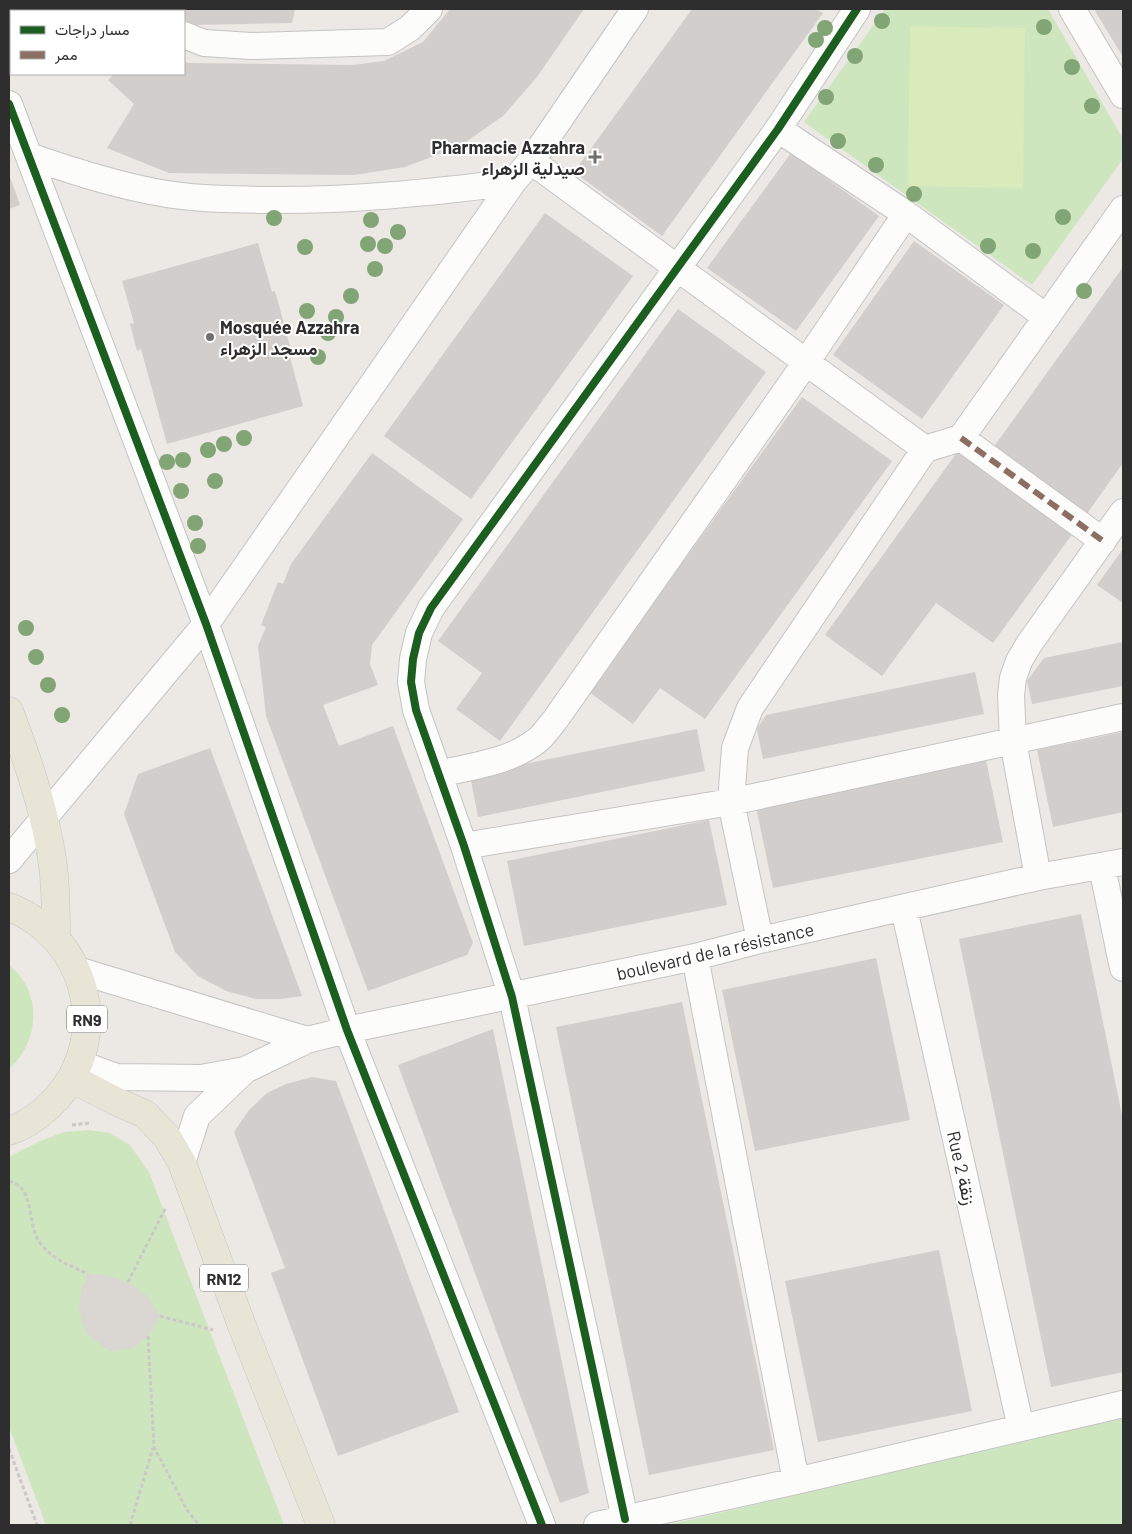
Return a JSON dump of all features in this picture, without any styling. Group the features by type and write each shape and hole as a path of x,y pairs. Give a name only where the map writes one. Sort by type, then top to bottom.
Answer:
{"main road":[{"path":"9,711 44,820 53,866 56,939"},
{"name":"RN9","path":"9,907 36,921 56,939 68,954 77,970 83,988 87,1026 84,1045 75,1071 60,1094 46,1109 9,1131"},
{"name":"RN12","path":"75,1071 112,1100 145,1114 167,1137 182,1163 242,1326 321,1525"}],"street":[{"path":"185,35 204,43 251,46 388,42 410,28 429,9"},
{"path":"9,860 206,624 513,182 532,161 635,9"},
{"path":"625,1519 512,997 464,846 416,710 411,682 413,658 419,633 431,608 778,129 858,9"},
{"path":"1072,9 1123,95"},
{"path":"9,104 206,624 347,1030 542,1525"},
{"path":"778,129 906,214 1046,317"},
{"path":"29,156 91,178 162,193 231,199 307,200 383,197 513,182"},
{"path":"532,161 925,449"},
{"path":"760,940 731,802 735,748 750,708 925,449 961,438 1123,209"},
{"path":"438,774 498,760 520,751 540,738 555,720 807,361 906,214"},
{"path":"961,438 1102,541"},
{"path":"1038,877 1013,740 1011,695 1013,678 1019,660 1123,512"},
{"path":"464,846 731,802 1123,717"},
{"path":"1113,864 1123,968"},
{"name":"boulevard de la résistance","path":"245,1070 307,1040 347,1030 512,997 695,957 760,940 904,909 1038,877 1113,864"},
{"name":"Rue 2 زنقة","path":"904,909 1021,1428"},
{"path":"695,957 796,1481"},
{"path":"77,970 307,1040"},
{"path":"75,1071 116,1077 201,1078 245,1070"},
{"path":"182,1163 197,1116 245,1070"},
{"path":"597,1525 796,1481 1123,1404"}],"path":[{"path":"63,1126 96,1124"},
{"path":"9,1181 20,1186 28,1197 33,1231 40,1243 52,1256 88,1274"},
{"path":"128,1282 168,1204 172,1213"},
{"path":"160,1316 217,1331 214,1322"},
{"path":"130,1525 154,1447 148,1336"},
{"path":"154,1447 187,1510 199,1525"},
{"path":"9,1449 38,1525"}],"green space":[{"path":"885,9 1048,9 1123,139 1123,159 1032,285 804,122"},
{"path":"910,26 1025,28 1023,188 908,186"},
{"path":"9,965 20,976 28,989 32,1002 33,1017 32,1031 27,1045 9,1069"},
{"path":"88,1130 110,1133 130,1145 149,1172 284,1525 46,1525 9,1427 9,1157 40,1141 64,1132"},
{"path":"1123,1418 1123,1525 668,1525"}],"shaded area":[{"path":"88,1274 107,1275 128,1282 147,1296 160,1316 148,1336 133,1348 110,1351 87,1335 79,1312 81,1292"}],"building":[{"path":"9,9 34,9 10,10 9,18"},
{"path":"174,9 295,9 292,23 190,25 185,19 185,10"},
{"path":"450,9 584,9 537,77 503,116 460,146 405,167 354,175 169,173 107,148 134,104 108,80 113,75 185,75 185,62 352,65 384,61 423,42"},
{"path":"692,9 816,9 823,13 662,236 574,172"},
{"path":"1094,9 1123,9 1123,57 1106,29"},
{"path":"791,153 879,216 796,331 707,268"},
{"path":"9,174 20,205 9,209"},
{"path":"545,213 633,276 471,499 384,436"},
{"path":"914,241 1004,305 922,419 833,355"},
{"name":"Mosquée Azzahra مسجد الزهراء","path":"258,243 272,292 275,291 293,357 290,357 303,406 167,444 141,349 137,351 130,324 134,323 122,281"},
{"path":"1123,267 1123,463 1086,515 993,448"},
{"path":"678,309 766,372 500,741 456,709 482,673 438,641"},
{"path":"802,397 892,461 705,719 660,688 633,724 589,692"},
{"path":"958,451 1073,533 993,643 936,603 882,676 825,635"},
{"path":"372,453 463,519 372,645 370,664 378,685 323,705 339,746 393,726 473,943 467,955 368,991 266,716 258,646 266,627 261,625 278,582 283,584 291,564"},
{"path":"1123,549 1123,603 1097,585"},
{"path":"1123,642 1123,686 1032,704 1027,681 1044,658"},
{"path":"975,672 984,714 763,759 757,729 766,715"},
{"path":"697,729 705,771 478,817 470,775"},
{"path":"1123,732 1123,812 1053,827 1037,750"},
{"path":"210,748 302,996 280,999 256,999 226,991 198,976 175,952 124,814 138,774"},
{"path":"986,760 1003,842 773,888 756,807"},
{"path":"709,820 727,905 524,946 507,861"},
{"path":"1081,914 1123,1120 1123,1372 1051,1387 959,939"},
{"path":"876,958 910,1120 755,1151 722,990"},
{"path":"682,1002 774,1450 649,1475 556,1027"},
{"path":"493,1029 589,1493 560,1503 398,1065"},
{"path":"312,1077 336,1081 459,1412 338,1456 271,1273 285,1268 234,1132 249,1110 267,1093 286,1084"},
{"path":"939,1250 972,1411 818,1442 785,1281"}],"marked path":[{"path":"961,438 1103,541"}],"cycle path":[{"path":"625,1519 512,997 464,846 416,710 411,682 413,659 419,633 431,608 778,129 857,9"},
{"path":"9,104 206,624 347,1030 542,1525"}],"place":[{"name":"Pharmacie Azzahra صيدلية الزهراء","path":"595,157"},
{"name":"Mosquée Azzahra مسجد الزهراء","path":"210,337"}]}
